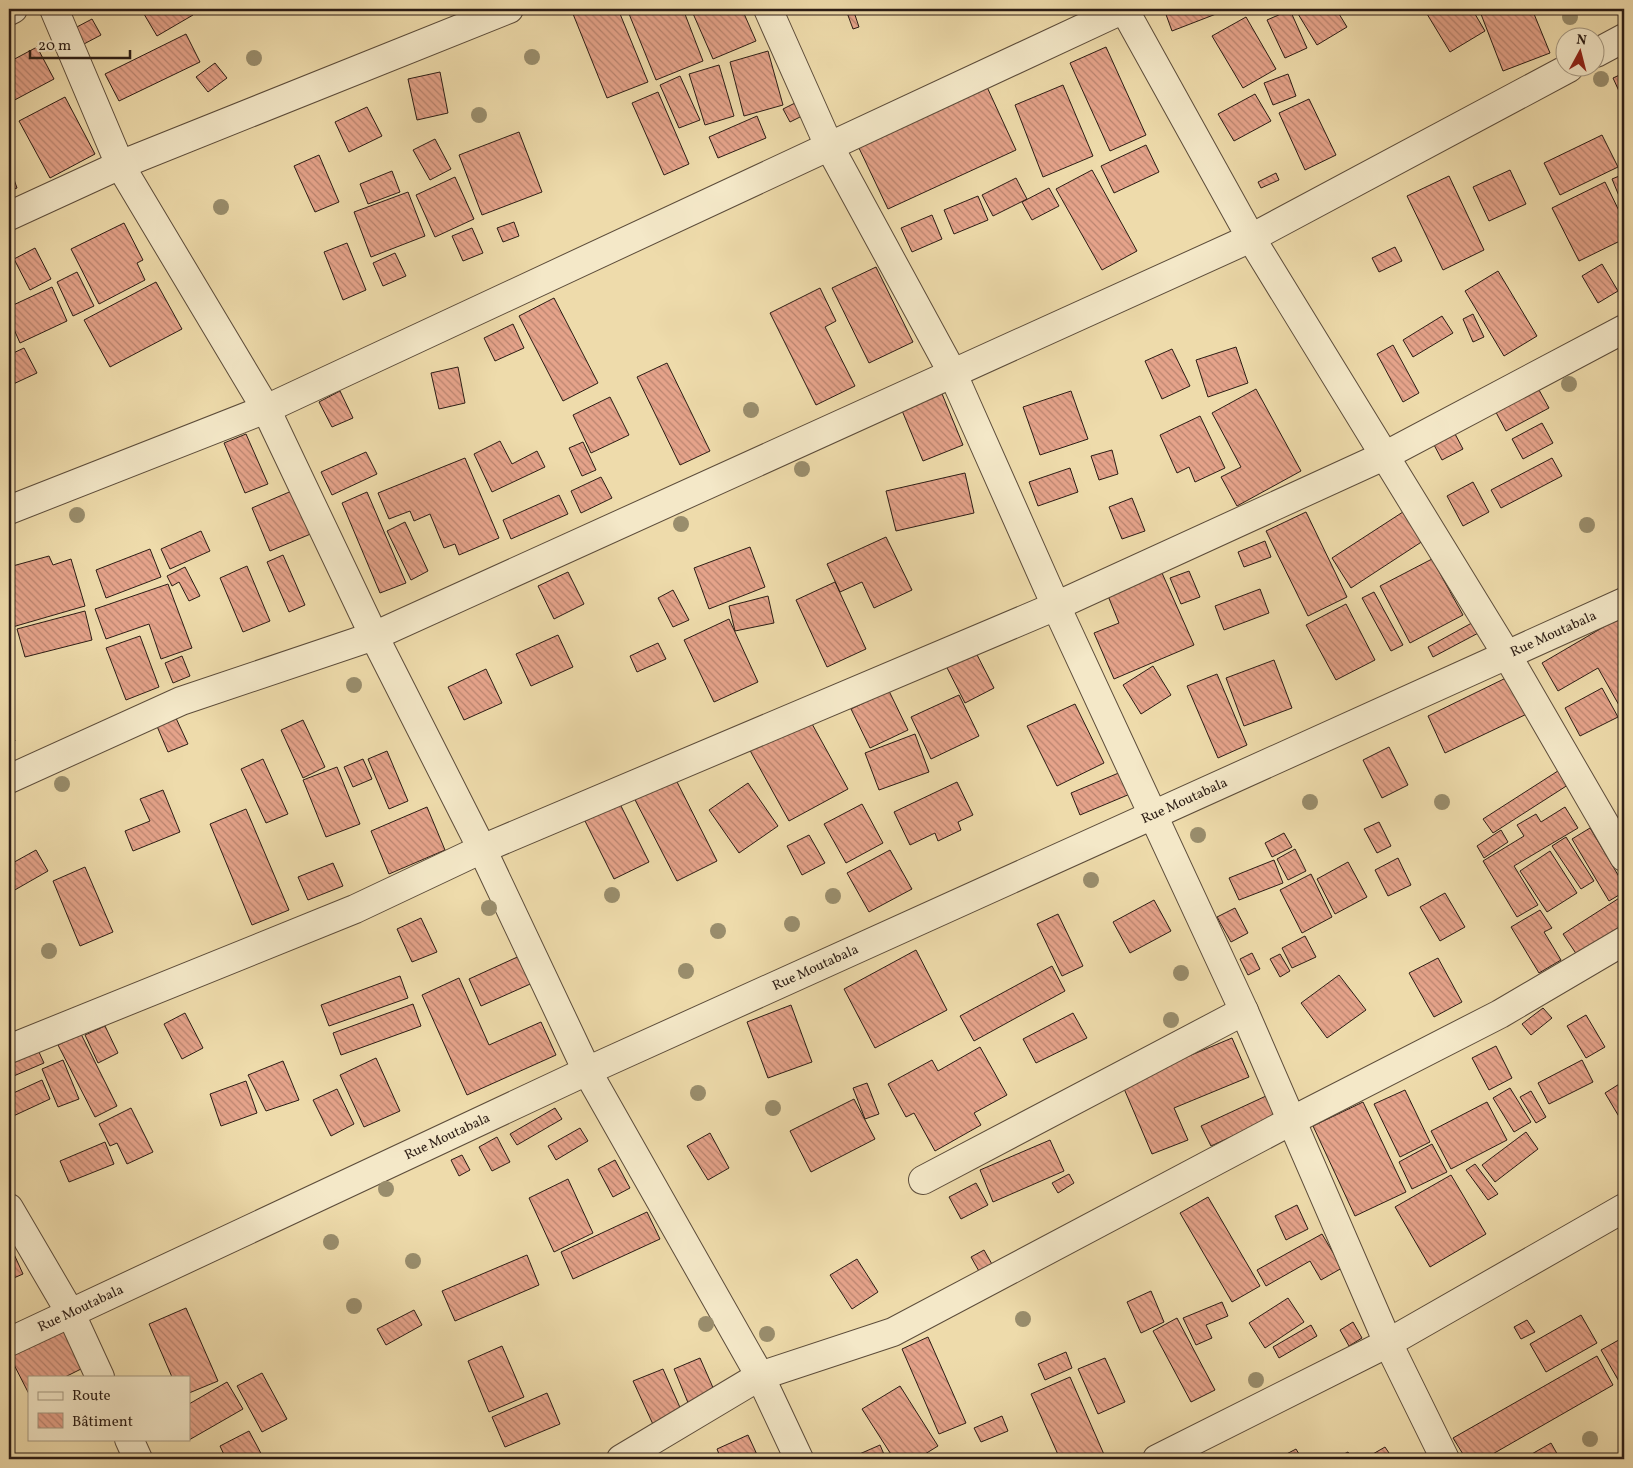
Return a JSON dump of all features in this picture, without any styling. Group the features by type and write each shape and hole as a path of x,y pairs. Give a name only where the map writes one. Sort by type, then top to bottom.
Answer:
{"street":[{"path":"9,12 13,9"},
{"path":"54,9 120,165 266,409 374,636 482,849 587,1071 760,1376 799,1459"},
{"path":"9,216 120,165 509,9"},
{"path":"768,9 828,146 952,372 1056,606 1293,1120 1388,1343 1445,1459"},
{"path":"9,510 266,409 1124,9 1252,238 1507,655 1624,857"},
{"path":"1606,48 1624,38"},
{"path":"9,779 181,701 374,636 952,372 1252,238 1556,75"},
{"path":"9,1049 355,909 482,849 1056,606 1386,455 1624,329"},
{"name":"Rue Moutabala","path":"9,1342 587,1071 1153,813 1624,602"},
{"path":"622,1459 760,1376 893,1332 1293,1120 1500,1014 1624,941"},
{"path":"923,1180 1244,1012"},
{"path":"9,1208 71,1314 100,1376"},
{"path":"1157,1459 1388,1343 1624,1208"},
{"path":"129,1440 138,1459"}],"building":[{"path":"141,9 189,9 193,15 157,36"},
{"path":"571,9 618,9 648,82 607,98"},
{"path":"627,9 683,9 703,61 656,80"},
{"path":"691,9 742,9 756,41 713,59"},
{"path":"853,9 859,27 853,29 846,10"},
{"path":"1164,9 1214,9 1216,14 1172,31"},
{"path":"1295,9 1336,9 1347,27 1317,45"},
{"path":"1424,9 1472,9 1485,31 1450,52"},
{"path":"1479,9 1532,9 1550,53 1503,71"},
{"path":"1290,10 1307,48 1285,58 1267,20"},
{"path":"1246,17 1276,69 1243,88 1212,36"},
{"path":"92,19 101,35 82,45 73,29"},
{"path":"186,34 200,62 119,101 105,74"},
{"path":"37,47 54,79 9,103 9,62"},
{"path":"1106,47 1146,135 1110,151 1070,63"},
{"path":"768,51 783,105 744,116 730,62"},
{"path":"215,63 227,78 208,92 196,77"},
{"path":"719,65 734,116 705,125 689,74"},
{"path":"440,72 448,113 417,120 408,79"},
{"path":"1624,73 1624,102 1613,78"},
{"path":"1288,74 1296,96 1273,105 1264,83"},
{"path":"680,76 700,120 679,128 660,85"},
{"path":"1063,85 1093,156 1043,177 1015,105"},
{"path":"987,87 1016,150 888,209 858,146"},
{"path":"658,92 689,164 664,175 632,103"},
{"path":"1255,94 1271,121 1234,141 1218,114"},
{"path":"65,97 95,154 50,178 19,121"},
{"path":"1309,99 1336,155 1305,170 1279,113"},
{"path":"795,103 802,116 790,122 783,109"},
{"path":"367,107 382,136 349,152 335,122"},
{"path":"757,116 766,138 718,158 709,137"},
{"path":"519,132 542,192 482,215 459,155"},
{"path":"1602,135 1618,167 1560,195 1544,163"},
{"path":"435,139 451,169 430,180 413,150"},
{"path":"1146,145 1159,172 1114,193 1101,166"},
{"path":"319,155 339,202 315,212 294,166"},
{"path":"1092,170 1137,251 1102,270 1056,189"},
{"path":"1510,170 1526,204 1489,221 1473,187"},
{"path":"11,171 17,188 9,191 9,172"},
{"path":"392,171 400,192 368,204 360,184"},
{"path":"1276,173 1279,180 1261,188 1258,182"},
{"path":"1624,174 1624,208 1612,179"},
{"path":"1449,176 1484,250 1443,270 1407,196"},
{"path":"455,177 474,219 435,237 416,195"},
{"path":"1016,178 1027,199 993,216 982,195"},
{"path":"1605,182 1624,221 1624,239 1579,261 1552,208"},
{"path":"1049,188 1059,206 1032,220 1022,202"},
{"path":"408,192 425,236 371,257 354,212"},
{"path":"978,196 988,220 954,234 944,210"},
{"path":"932,215 942,239 912,252 901,228"},
{"path":"514,222 519,236 503,242 497,228"},
{"path":"124,223 143,260 137,263 145,280 99,304 71,249"},
{"path":"472,228 483,253 463,261 452,236"},
{"path":"347,243 366,290 343,300 324,252"},
{"path":"1395,247 1402,261 1379,272 1372,258"},
{"path":"35,248 51,279 30,290 14,259"},
{"path":"395,253 406,276 383,286 373,263"},
{"path":"1602,264 1618,291 1598,303 1582,276"},
{"path":"876,267 913,342 869,363 832,288"},
{"path":"1498,271 1537,336 1504,356 1465,291"},
{"path":"77,272 94,306 73,316 57,282"},
{"path":"156,282 182,329 110,367 84,320"},
{"path":"52,287 67,321 20,343 9,318 9,307"},
{"path":"820,288 836,321 825,327 855,386 816,405 770,313"},
{"path":"554,298 598,383 563,401 519,316"},
{"path":"1473,314 1484,337 1473,342 1463,319"},
{"path":"1442,316 1453,333 1413,357 1403,340"},
{"path":"513,324 524,348 495,361 484,338"},
{"path":"1393,345 1419,393 1403,402 1377,354"},
{"path":"1236,347 1248,383 1208,397 1196,360"},
{"path":"24,348 37,373 9,386 9,355"},
{"path":"1172,349 1190,386 1162,399 1145,361"},
{"path":"667,363 710,451 680,465 637,377"},
{"path":"458,367 465,403 439,409 431,373"},
{"path":"1534,381 1549,408 1506,431 1491,403"},
{"path":"938,384 963,445 923,461 898,401"},
{"path":"1256,389 1301,471 1237,506 1221,477 1241,467 1212,413"},
{"path":"340,391 353,418 332,427 319,402"},
{"path":"1071,391 1088,439 1040,455 1023,407"},
{"path":"610,397 629,435 591,453 573,415"},
{"path":"1200,416 1225,468 1195,482 1189,467 1177,473 1160,435"},
{"path":"1542,423 1553,443 1523,459 1512,439"},
{"path":"1454,432 1463,449 1442,460 1433,443"},
{"path":"246,434 268,484 245,493 224,443"},
{"path":"500,441 512,464 537,451 545,467 492,492 474,454"},
{"path":"583,442 596,470 582,476 569,448"},
{"path":"1112,450 1118,474 1099,480 1091,456"},
{"path":"366,452 377,474 332,495 321,472"},
{"path":"465,458 499,538 459,555 455,544 444,548 430,514 414,521 410,511 389,519 378,493"},
{"path":"1552,458 1562,476 1501,508 1491,490"},
{"path":"1070,468 1078,492 1038,506 1029,482"},
{"path":"965,473 974,513 896,531 886,491"},
{"path":"601,477 612,498 581,513 571,491"},
{"path":"1473,482 1489,512 1463,526 1447,496"},
{"path":"294,490 313,533 270,551 252,508"},
{"path":"367,492 406,583 380,593 342,503"},
{"path":"559,495 568,514 511,539 503,520"},
{"path":"1132,498 1145,531 1122,539 1109,507"},
{"path":"1406,510 1426,539 1351,588 1332,558"},
{"path":"1306,512 1347,597 1308,616 1266,531"},
{"path":"405,522 428,571 411,580 387,531"},
{"path":"201,531 210,551 170,569 161,549"},
{"path":"886,537 912,590 874,608 862,582 840,592 827,564"},
{"path":"1265,541 1271,557 1244,567 1238,552"},
{"path":"750,547 765,587 709,609 694,568"},
{"path":"150,549 161,577 106,598 96,570"},
{"path":"283,555 305,605 289,612 267,562"},
{"path":"49,556 53,565 71,559 85,606 9,628 9,567"},
{"path":"1432,559 1463,615 1410,643 1380,586"},
{"path":"247,566 270,621 243,632 220,578"},
{"path":"185,567 200,596 189,601 179,582 172,586 167,576"},
{"path":"1189,571 1200,597 1181,604 1170,578"},
{"path":"568,572 584,604 554,619 538,586"},
{"path":"1162,573 1194,645 1114,679 1094,633 1119,623 1108,596"},
{"path":"835,582 866,649 827,667 796,600"},
{"path":"168,584 192,648 161,659 149,624 106,639 95,609"},
{"path":"1260,589 1269,613 1224,630 1215,606"},
{"path":"673,590 689,620 673,627 658,598"},
{"path":"1374,592 1403,645 1391,651 1362,598"},
{"path":"768,596 774,623 735,631 729,606"},
{"path":"1346,604 1375,660 1336,680 1306,625"},
{"path":"85,611 92,640 25,657 17,629"},
{"path":"1624,615 1624,714 1598,668 1558,691 1542,663"},
{"path":"729,619 758,682 714,702 684,640"},
{"path":"1479,619 1484,630 1433,657 1428,647"},
{"path":"558,635 573,667 531,686 516,654"},
{"path":"140,636 159,687 126,700 106,648"},
{"path":"658,643 666,659 637,672 630,656"},
{"path":"971,643 994,688 965,703 942,658"},
{"path":"182,656 190,676 173,683 165,663"},
{"path":"1274,660 1292,708 1244,726 1226,678"},
{"path":"1153,666 1171,695 1141,714 1123,685"},
{"path":"486,669 502,703 464,720 448,687"},
{"path":"1217,674 1247,745 1218,758 1187,686"},
{"path":"1512,675 1531,712 1445,753 1428,716"},
{"path":"1602,688 1618,717 1580,736 1565,708"},
{"path":"889,691 908,730 870,748 851,709"},
{"path":"959,695 979,736 931,759 911,717"},
{"path":"1075,704 1104,763 1057,786 1027,726"},
{"path":"806,713 848,789 789,821 747,745"},
{"path":"175,716 188,744 168,752 156,724"},
{"path":"303,720 325,767 303,778 281,730"},
{"path":"9,725 15,741 9,744"},
{"path":"915,734 929,772 879,790 865,753"},
{"path":"1389,747 1408,785 1382,798 1363,760"},
{"path":"387,751 408,801 389,809 368,759"},
{"path":"263,759 288,814 266,823 241,769"},
{"path":"363,759 372,779 353,787 344,767"},
{"path":"337,767 360,824 326,837 303,780"},
{"path":"1561,769 1571,783 1493,833 1483,819"},
{"path":"1121,772 1130,794 1080,815 1071,793"},
{"path":"673,774 717,861 677,881 632,794"},
{"path":"957,782 973,815 958,822 961,830 938,841 935,833 910,845 894,812"},
{"path":"748,783 778,826 739,853 709,810"},
{"path":"163,790 180,832 133,851 125,831 150,821 140,799"},
{"path":"620,804 649,862 614,879 585,821"},
{"path":"862,804 883,843 846,863 824,824"},
{"path":"427,807 445,850 389,874 371,831"},
{"path":"1565,807 1578,828 1514,866 1538,905 1517,917 1483,861 1524,836 1517,825 1536,814 1541,822"},
{"path":"246,809 289,910 252,925 210,824"},
{"path":"1379,822 1391,846 1377,853 1364,829"},
{"path":"1590,828 1624,885 1624,892 1609,901 1572,839"},
{"path":"1501,830 1508,842 1484,858 1477,846"},
{"path":"1284,833 1292,847 1272,857 1265,843"},
{"path":"809,835 825,863 802,875 787,846"},
{"path":"1566,837 1594,881 1581,889 1552,846"},
{"path":"1295,849 1306,871 1288,880 1277,859"},
{"path":"36,850 48,871 13,891 9,884 9,865"},
{"path":"890,850 912,889 869,912 847,873"},
{"path":"1550,851 1577,893 1547,912 1520,871"},
{"path":"1398,858 1411,885 1388,896 1375,870"},
{"path":"1274,860 1283,883 1239,900 1229,878"},
{"path":"1348,862 1367,897 1335,914 1317,879"},
{"path":"333,863 343,886 308,900 298,877"},
{"path":"85,867 113,932 80,946 53,881"},
{"path":"1311,874 1332,917 1302,933 1280,890"},
{"path":"1445,893 1465,927 1440,941 1420,907"},
{"path":"1624,895 1624,924 1577,955 1563,934"},
{"path":"1154,900 1171,931 1130,953 1113,922"},
{"path":"1235,908 1248,933 1231,942 1217,917"},
{"path":"1540,910 1552,928 1544,932 1561,960 1539,973 1511,927"},
{"path":"1058,914 1083,966 1062,976 1037,924"},
{"path":"421,918 437,952 412,962 397,929"},
{"path":"1305,936 1316,957 1292,968 1282,948"},
{"path":"916,950 947,1010 875,1048 844,989"},
{"path":"1252,953 1260,969 1248,975 1240,959"},
{"path":"524,954 537,981 481,1006 469,979"},
{"path":"1280,954 1290,971 1280,977 1270,959"},
{"path":"1438,958 1462,1002 1434,1017 1409,973"},
{"path":"1052,966 1065,991 974,1041 960,1016"},
{"path":"1339,975 1366,1010 1327,1038 1301,1003"},
{"path":"400,976 408,998 329,1026 321,1005"},
{"path":"459,978 489,1045 541,1022 556,1055 467,1095 422,995"},
{"path":"413,1004 421,1026 341,1055 333,1033"},
{"path":"791,1005 812,1062 768,1078 747,1022"},
{"path":"1543,1008 1552,1018 1531,1035 1522,1024"},
{"path":"185,1013 203,1048 182,1059 164,1024"},
{"path":"1073,1013 1087,1038 1036,1063 1023,1039"},
{"path":"1586,1015 1605,1047 1586,1058 1567,1026"},
{"path":"105,1026 118,1053 98,1063 85,1035"},
{"path":"81,1034 117,1106 95,1117 58,1045"},
{"path":"1232,1038 1249,1077 1174,1108 1188,1140 1152,1154 1122,1084"},
{"path":"1496,1046 1512,1078 1489,1090 1472,1058"},
{"path":"980,1047 1007,1095 974,1113 981,1125 935,1151 914,1113 906,1117 888,1084 932,1060 938,1071"},
{"path":"38,1050 44,1063 9,1078 9,1063"},
{"path":"376,1058 400,1111 364,1127 340,1075"},
{"path":"63,1060 79,1099 58,1107 42,1069"},
{"path":"1582,1060 1593,1082 1549,1104 1538,1083"},
{"path":"283,1061 299,1100 266,1111 248,1075"},
{"path":"42,1080 50,1099 9,1118 9,1095"},
{"path":"246,1081 257,1113 221,1126 210,1094"},
{"path":"1624,1081 1624,1125 1605,1093"},
{"path":"867,1083 879,1114 865,1119 853,1088"},
{"path":"1510,1088 1531,1122 1514,1132 1493,1098"},
{"path":"337,1089 354,1124 331,1136 313,1100"},
{"path":"1405,1090 1430,1142 1400,1157 1374,1104"},
{"path":"1531,1091 1546,1117 1536,1123 1520,1097"},
{"path":"1266,1096 1276,1116 1211,1146 1201,1126"},
{"path":"854,1099 875,1139 811,1172 790,1131"},
{"path":"1363,1102 1406,1192 1355,1216 1313,1126"},
{"path":"1487,1102 1507,1140 1451,1169 1431,1131"},
{"path":"131,1108 153,1152 127,1164 117,1143 110,1146 99,1124"},
{"path":"555,1108 562,1119 517,1145 510,1134"},
{"path":"580,1128 588,1141 556,1160 548,1146"},
{"path":"1526,1132 1538,1149 1495,1182 1482,1165"},
{"path":"710,1133 729,1168 708,1180 687,1146"},
{"path":"497,1137 510,1162 492,1171 479,1147"},
{"path":"1050,1140 1064,1171 993,1202 980,1170"},
{"path":"105,1142 114,1164 69,1182 60,1161"},
{"path":"1432,1144 1447,1172 1412,1189 1399,1162"},
{"path":"462,1155 470,1170 459,1176 451,1160"},
{"path":"615,1160 630,1188 613,1197 598,1169"},
{"path":"1475,1164 1498,1194 1488,1200 1466,1170"},
{"path":"1069,1174 1074,1183 1058,1193 1052,1183"},
{"path":"1451,1175 1486,1234 1430,1267 1395,1207"},
{"path":"568,1179 593,1233 554,1252 529,1198"},
{"path":"976,1183 988,1205 961,1219 949,1197"},
{"path":"1208,1197 1260,1286 1232,1302 1180,1213"},
{"path":"1297,1205 1308,1229 1286,1240 1275,1216"},
{"path":"647,1212 660,1239 573,1279 561,1252"},
{"path":"1322,1234 1342,1268 1321,1280 1310,1261 1266,1286 1257,1270"},
{"path":"9,1243 23,1274 9,1280"},
{"path":"984,1250 993,1266 980,1273 971,1257"},
{"path":"527,1255 539,1285 455,1321 442,1291"},
{"path":"857,1259 878,1292 852,1309 830,1275"},
{"path":"1151,1291 1164,1322 1141,1333 1127,1302"},
{"path":"1288,1298 1304,1322 1265,1348 1249,1323"},
{"path":"1222,1302 1228,1316 1206,1325 1212,1338 1196,1345 1183,1318"},
{"path":"186,1308 218,1381 190,1393 190,1376 172,1376 149,1324"},
{"path":"414,1310 422,1325 386,1345 377,1329"},
{"path":"1581,1315 1597,1343 1546,1372 1530,1344"},
{"path":"1177,1318 1215,1390 1191,1402 1153,1331"},
{"path":"1527,1320 1535,1332 1521,1339 1514,1327"},
{"path":"1353,1322 1362,1338 1349,1346 1340,1330"},
{"path":"1311,1325 1317,1336 1279,1358 1273,1347"},
{"path":"64,1329 83,1368 67,1376 28,1376 28,1392 9,1355"},
{"path":"928,1337 966,1423 939,1434 902,1349"},
{"path":"1624,1337 1624,1390 1601,1350"},
{"path":"502,1346 524,1397 489,1412 468,1361"},
{"path":"1066,1352 1072,1368 1045,1380 1038,1364"},
{"path":"1597,1356 1613,1385 1484,1459 1466,1459 1453,1438"},
{"path":"700,1358 718,1399 691,1410 674,1369"},
{"path":"1105,1358 1125,1402 1098,1414 1078,1369"},
{"path":"663,1369 686,1421 657,1433 633,1381"},
{"path":"262,1373 287,1419 262,1432 237,1386"},
{"path":"1070,1377 1106,1459 1060,1459 1031,1394"},
{"path":"227,1382 243,1409 190,1439 190,1403"},
{"path":"900,1386 938,1446 917,1459 894,1459 862,1409"},
{"path":"547,1393 560,1424 505,1447 492,1417"},
{"path":"1002,1416 1008,1431 981,1442 974,1428"},
{"path":"249,1431 264,1459 226,1459 220,1446"},
{"path":"748,1435 759,1459 721,1459 717,1449"},
{"path":"1551,1443 1560,1459 1523,1459"},
{"path":"880,1445 886,1459 848,1459"},
{"path":"1385,1447 1393,1459 1366,1458"},
{"path":"1296,1449 1302,1459 1277,1459"},
{"path":"1348,1452 1352,1459 1334,1459"}]}
